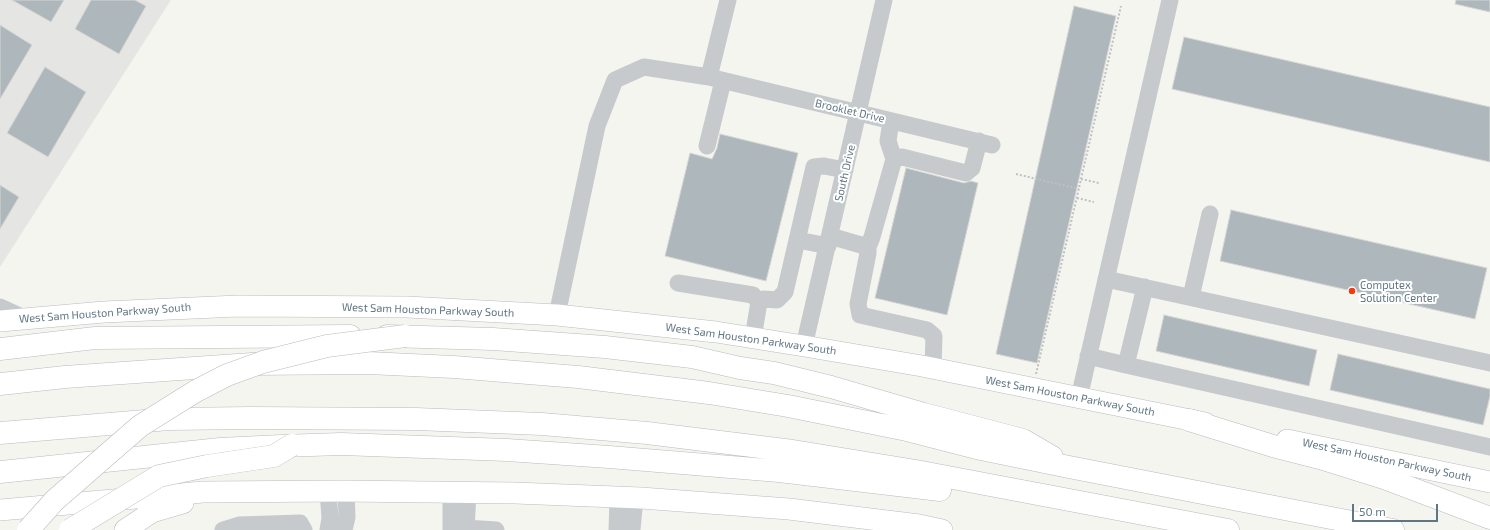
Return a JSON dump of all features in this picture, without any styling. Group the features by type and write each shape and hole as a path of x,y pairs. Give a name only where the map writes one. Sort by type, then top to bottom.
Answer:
{"highway":[{"path":"28,530 55,500 140,426 202,387 227,374 263,362 328,346 405,336"},
{"path":"0,349 96,338 405,336 487,339 589,346 692,357 740,368 774,373 1023,440 1069,467"},
{"path":"0,384 65,377 252,364 368,363 454,367 578,377 709,393 788,406 908,430 982,449 1069,467 1394,530"},
{"path":"0,433 169,419 251,418 456,421 542,424 647,433 793,451 916,471 1228,530"},
{"path":"1189,420 1384,478 1490,518"},
{"path":"70,530 159,476 207,466 274,456 292,445"},
{"path":"0,472 213,450 315,445 431,447 609,457 779,471 894,483 954,492 979,483"}],"main road":[{"name":"West Sam Houston Parkway South","path":"0,321 104,312 238,306 406,307 557,315 716,332 933,368 1490,482"},
{"path":"0,510 203,492 337,491 460,493 626,498 789,509 854,523 942,530"},
{"path":"125,530 152,512 190,501 232,492"}],"street":[{"path":"707,146 728,0"},
{"name":"South Drive","path":"804,346 846,170 884,0"},
{"path":"1079,398 1170,0"},
{"name":"Brooklet Drive","path":"557,315 597,126 615,80 644,67 716,79 985,143 972,168 966,173 902,158 894,159"},
{"path":"891,121 888,141 894,159 868,247 858,304 860,315 927,330 934,336 933,368"},
{"path":"759,302 764,299 777,300 785,292 814,167 824,166 846,170"},
{"path":"1191,298 1210,214"},
{"path":"798,240 829,241 868,247"},
{"path":"1106,279 1191,298 1489,359"},
{"path":"678,283 753,295 759,302"},
{"path":"1126,365 1145,287"},
{"path":"753,338 759,302"},
{"path":"0,307 24,318"},
{"path":"1088,356 1490,447"},
{"path":"328,530 337,491"},
{"path":"337,491 347,517 344,530"},
{"path":"460,493 459,528 496,530"},
{"path":"617,530 626,498"},
{"path":"626,498 632,530"},
{"path":"223,530 239,526 300,523 304,530"}],"path":[{"path":"1033,388 1121,6"},
{"path":"1016,174 1079,189"},
{"path":"1081,179 1099,183"},
{"path":"1077,198 1094,202"}],"shaded area":[{"path":"0,0 171,0 0,267"}],"building":[{"path":"12,0 64,0 51,22"},
{"path":"91,0 135,0 146,6 119,54 75,29"},
{"path":"1456,0 1490,0 1490,12 1455,4"},
{"path":"1074,6 1116,16 1037,363 996,354"},
{"path":"0,25 32,45 0,99"},
{"path":"1184,37 1490,107 1490,162 1172,89"},
{"path":"45,67 86,92 48,157 7,133"},
{"path":"720,134 798,153 766,281 665,256 690,153 712,159 717,148"},
{"path":"906,168 964,183 971,181 978,183 947,315 875,298"},
{"path":"0,185 19,197 0,229"},
{"path":"1231,210 1487,268 1475,319 1220,261"},
{"path":"1164,315 1317,350 1309,386 1156,351"},
{"path":"1338,354 1490,389 1490,396 1483,425 1330,390"}],"place":[{"name":"Computex Solution Center","path":"1352,291"}]}
